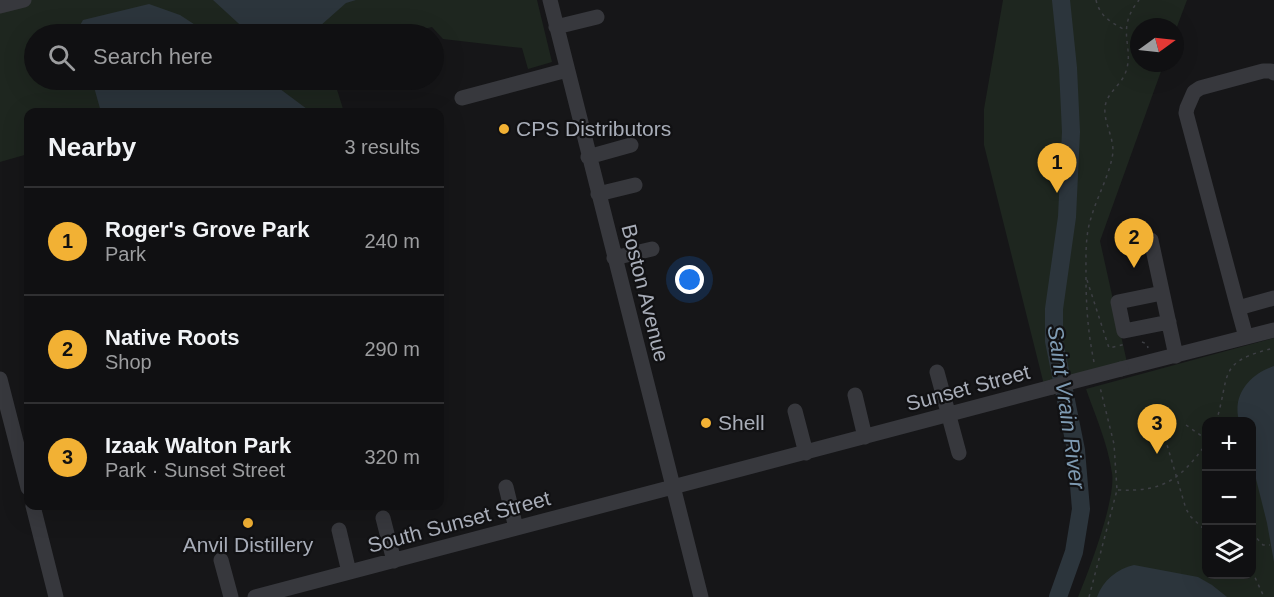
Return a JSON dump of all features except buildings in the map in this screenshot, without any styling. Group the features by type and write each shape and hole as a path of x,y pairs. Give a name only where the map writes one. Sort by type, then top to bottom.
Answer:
{"street":[{"name":"Boston Avenue","path":"549,0 701,597"},
{"path":"556,27 597,17"},
{"path":"462,98 567,70"},
{"path":"1246,337 1187,108 1194,92 1200,87 1263,71 1274,73"},
{"path":"588,157 631,146"},
{"path":"598,194 635,184"},
{"path":"1151,240 1176,356"},
{"path":"614,258 652,249"},
{"path":"1162,293 1118,302 1124,331 1168,321"},
{"path":"1238,308 1274,298"},
{"name":"Sunset Street","path":"673,487 1274,330"},
{"path":"937,372 959,453"},
{"path":"0,379 24,472"},
{"path":"855,395 865,437"},
{"path":"795,411 806,453"},
{"path":"506,487 516,528"},
{"name":"South Sunset Street","path":"255,597 673,487"},
{"path":"34,510 57,597"},
{"path":"383,519 394,561"},
{"path":"339,530 349,572"},
{"path":"221,560 231,597"}],"path":[{"path":"1096,0 1098,9 1107,20 1126,31"},
{"path":"1094,362 1086,305 1086,251 1090,220 1113,156 1112,139 1105,113 1106,100 1125,74 1128,56 1126,24 1139,0"},
{"path":"1217,417 1224,382 1230,368 1242,358 1274,348"},
{"path":"1089,597 1117,490 1114,444 1098,379"},
{"path":"1186,425 1202,436"},
{"path":"1165,438 1186,509 1202,527"},
{"path":"1117,490 1147,490 1176,478 1202,450"},
{"path":"1256,538 1263,545 1270,545"},
{"path":"1255,579 1264,597"}],"shaded area":[{"path":"0,0 537,0 552,62 528,69 522,48 444,39 444,24 24,24 24,90 337,90 343,108 24,108 24,155 0,162"},
{"path":"213,0 356,0 346,3 322,24 239,24"},
{"path":"1003,0 1187,0 1180,18 1130,18 1130,72 1161,72 1100,241 1128,367 1045,389 984,145 984,109"},
{"path":"149,4 180,15 194,24 81,24 83,20"},
{"path":"95,90 281,90 306,108 100,108"},
{"path":"1274,338 1274,597 1078,597 1101,535 1110,500 1112,473 1101,430 1086,389"},
{"path":"1274,366 1274,562 1256,479 1256,417 1239,417 1238,411 1238,402 1245,386 1257,374"},
{"path":"1134,565 1198,577 1227,597 1097,597 1111,576"}],"waterway":[{"name":"Saint Vrain River","path":"1058,597 1074,552 1081,509 1076,450 1054,341 1054,309 1067,217 1071,132 1068,68 1061,0"}],"place":[{"name":"CPS Distributors","path":"504,129"},
{"name":"Roger's Grove Park","path":"1057,193"},
{"name":"Native Roots","path":"1134,268"},
{"name":"Shell","path":"706,423"},
{"name":"Izaak Walton Park","path":"1157,454"},
{"name":"Anvil Distillery","path":"248,523"}]}
